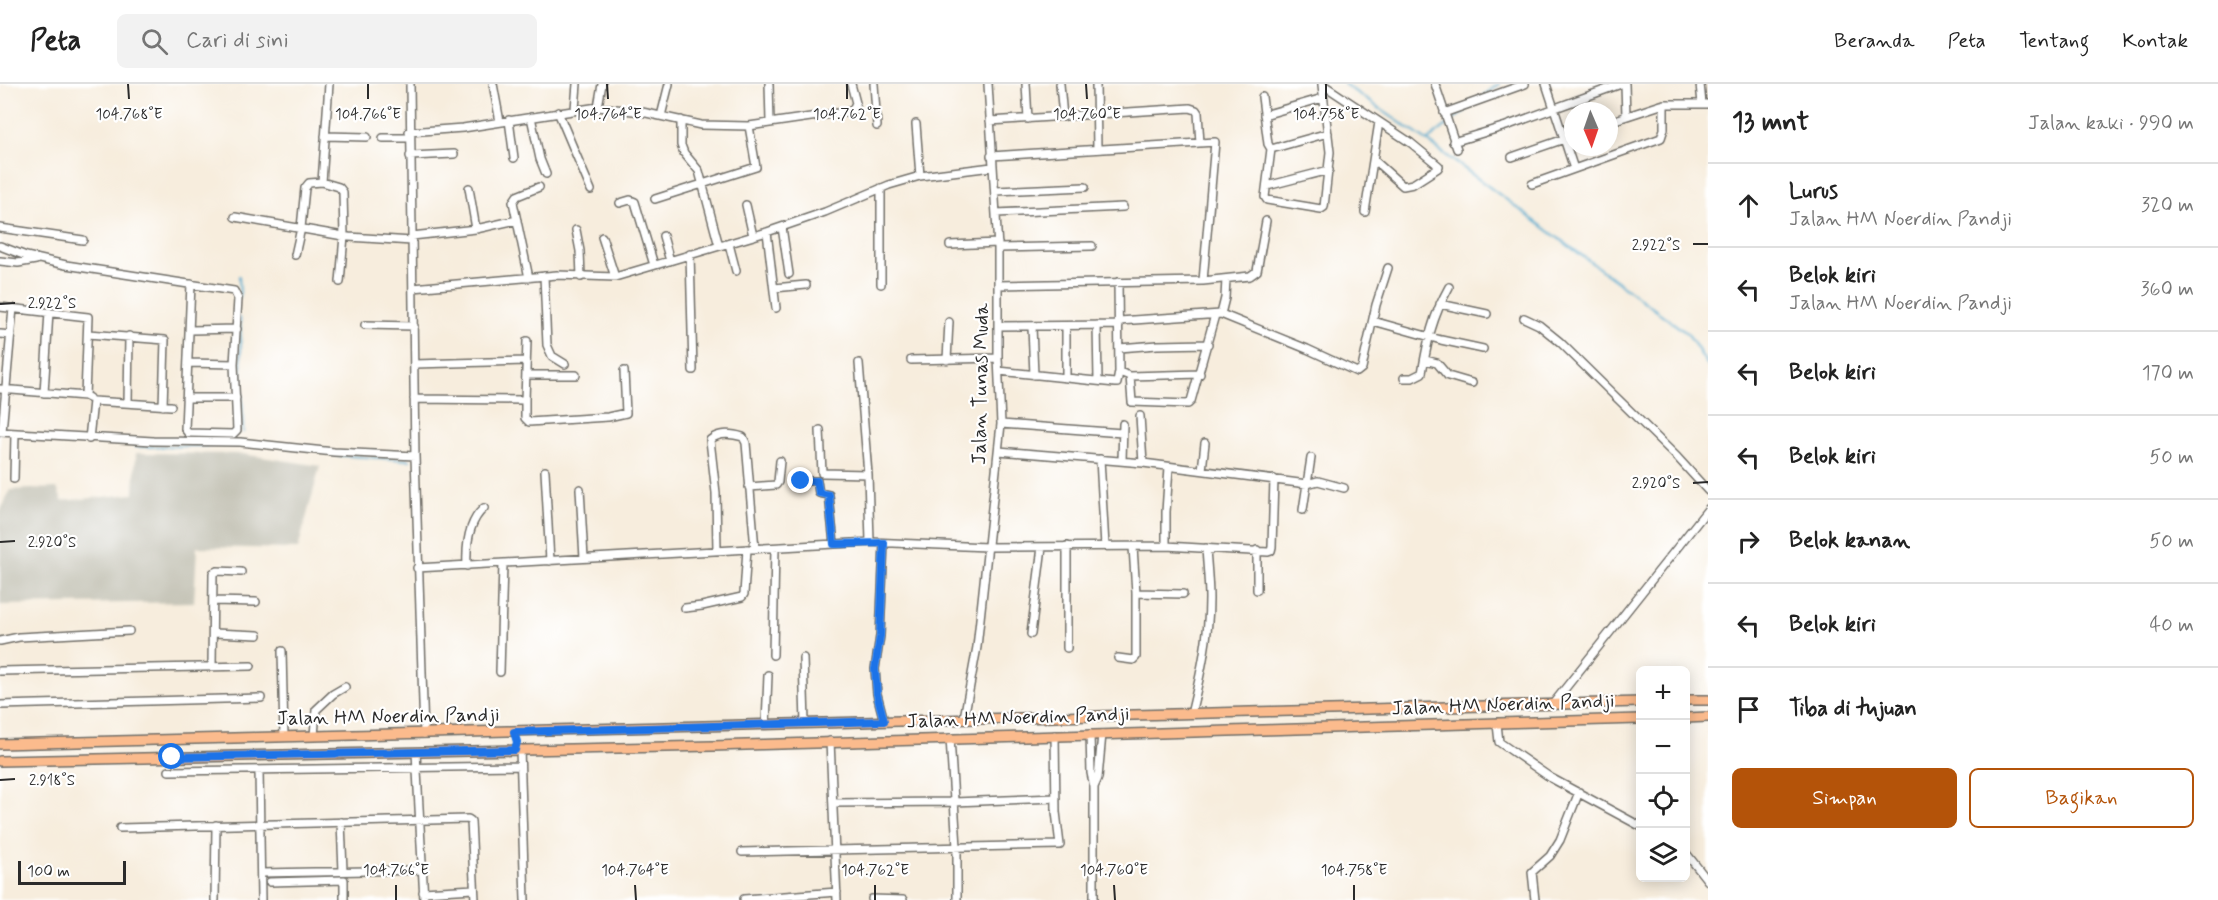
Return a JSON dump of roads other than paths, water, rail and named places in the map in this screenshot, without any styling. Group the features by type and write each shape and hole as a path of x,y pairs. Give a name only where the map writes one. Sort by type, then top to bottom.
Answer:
{"main road":[{"path":"1690,700 1708,700"},
{"name":"Jalan HM Noerdin Pandji","path":"0,744 1636,702"},
{"path":"1690,718 1708,717"},
{"name":"Jalan HM Noerdin Pandji","path":"0,761 1636,719"},
{"path":"521,749 526,731"},
{"path":"514,732 521,749"}],"street":[{"path":"322,182 329,84"},
{"path":"410,84 417,568 424,734"},
{"path":"493,84 500,122"},
{"path":"575,109 577,84"},
{"path":"598,107 602,84"},
{"path":"661,116 669,84"},
{"path":"769,84 770,122"},
{"path":"383,138 598,107 701,124 749,126 852,111 856,103 851,84"},
{"path":"874,84 877,126"},
{"name":"Jalan Tunas Muda","path":"964,718 977,647 1001,424 998,358 998,246 987,84"},
{"path":"1026,84 1028,119"},
{"path":"1059,84 1063,117"},
{"path":"1096,84 1097,149"},
{"path":"1435,84 1455,145 1623,84 1626,116"},
{"path":"1444,113 1525,84"},
{"path":"1512,157 1564,139 1546,84"},
{"path":"1618,119 1664,104 1705,104 1701,84"},
{"path":"1262,97 1268,144 1271,149 1267,200 1321,209 1324,207 1330,152 1322,85"},
{"path":"1322,85 1412,143 1438,168 1413,184 1403,186 1374,160"},
{"path":"1264,115 1323,98"},
{"path":"1532,184 1661,138 1664,129 1664,104"},
{"path":"990,121 1194,109 1198,113 1200,143"},
{"path":"558,112 591,190"},
{"path":"531,117 540,159 546,174"},
{"path":"508,120 514,158"},
{"path":"681,120 681,144 684,153 699,171 719,246"},
{"path":"1365,212 1380,122"},
{"path":"916,124 920,176"},
{"path":"655,199 756,167 749,126"},
{"path":"1271,149 1328,133"},
{"path":"325,136 367,137"},
{"path":"991,156 1215,142 1203,281"},
{"path":"410,156 454,154"},
{"path":"1569,156 1574,170"},
{"path":"413,288 544,276 615,277 768,232 825,212 881,188 920,176 992,168"},
{"path":"1267,186 1329,170"},
{"path":"295,255 306,185 322,182 339,187 343,192 344,236 340,282"},
{"path":"529,278 513,208 514,197 539,186"},
{"path":"995,191 1085,187"},
{"path":"469,188 476,229"},
{"path":"881,188 881,284"},
{"path":"620,203 630,200 635,202 654,265"},
{"path":"746,205 753,236"},
{"path":"996,213 1123,207"},
{"path":"235,217 344,236 412,239 517,220"},
{"path":"998,285 1203,281 1250,276 1257,271 1266,221"},
{"path":"782,226 789,274"},
{"path":"0,228 83,240"},
{"path":"576,230 581,277"},
{"path":"768,232 776,308"},
{"path":"663,236 670,261"},
{"path":"602,237 615,277"},
{"path":"729,244 736,271"},
{"path":"950,245 1092,246"},
{"path":"0,246 3,249 38,259 112,273 191,284 234,291 238,299 234,364 237,430 233,434 187,432 186,398 191,330 191,284"},
{"path":"690,254 693,370"},
{"path":"0,261 18,263 38,259"},
{"path":"999,326 1097,325 1218,315 1307,349 1355,372 1362,368 1388,268"},
{"path":"544,276 547,345 552,356 565,364"},
{"path":"1130,376 1133,403 1188,404 1225,298 1226,279"},
{"path":"999,372 1117,383 1119,372 1118,282"},
{"path":"774,288 806,285"},
{"path":"1404,378 1420,376 1428,336 1449,287"},
{"path":"1440,304 1487,314"},
{"path":"0,307 86,316 89,320 86,396"},
{"path":"13,308 3,389 1,432 89,439 240,442 334,452 415,456"},
{"path":"44,393 49,312"},
{"path":"1524,318 1539,325 1560,342 1677,457 1708,491"},
{"path":"1373,321 1484,348"},
{"path":"947,360 949,322"},
{"path":"365,325 414,326"},
{"path":"1097,325 1098,381"},
{"path":"1066,326 1066,378"},
{"path":"1032,327 1034,375"},
{"path":"191,330 237,329"},
{"path":"0,334 10,335"},
{"path":"88,334 165,340 163,406"},
{"path":"128,404 129,336"},
{"path":"527,341 525,418 529,422 624,415 627,411 624,371"},
{"path":"1119,348 1208,344"},
{"path":"911,360 998,358"},
{"path":"1425,360 1437,363 1448,376 1472,383"},
{"path":"414,364 525,361"},
{"path":"188,363 234,364"},
{"path":"859,363 868,474 870,542"},
{"path":"1119,372 1130,376 1200,374"},
{"path":"526,375 576,375"},
{"path":"3,389 86,396 93,401 171,406"},
{"path":"186,398 236,398"},
{"path":"414,399 525,400"},
{"path":"89,439 93,401"},
{"path":"1140,416 1143,463"},
{"path":"1001,424 1122,433"},
{"path":"1122,461 1123,424"},
{"path":"820,430 822,473 868,474"},
{"path":"14,479 15,433"},
{"path":"685,608 742,597 744,594 751,549 746,443 743,436 726,435 712,438 717,551"},
{"path":"1202,470 1205,443"},
{"path":"999,451 1143,463 1307,484 1318,481 1344,488"},
{"path":"1303,510 1311,458"},
{"path":"1100,459 1106,546"},
{"path":"749,487 776,485 780,461"},
{"path":"1166,546 1169,466"},
{"path":"545,471 550,561"},
{"path":"417,568 870,542 987,546 1166,546 1268,552 1272,550 1274,479"},
{"path":"801,481 817,481 819,493 829,495 834,544"},
{"path":"580,489 584,558"},
{"path":"467,566 466,550 470,531 477,514 484,508"},
{"path":"1552,705 1708,508"},
{"path":"884,543 880,636 875,669 877,694 884,721"},
{"path":"1031,634 1042,546"},
{"path":"1066,648 1067,546"},
{"path":"1118,658 1133,660 1136,657 1133,547"},
{"path":"773,655 775,548"},
{"path":"1191,714 1203,666 1205,646 1209,599 1206,548"},
{"path":"1257,550 1257,590"},
{"path":"500,672 503,564"},
{"path":"212,666 214,572 241,572"},
{"path":"1136,593 1183,594"},
{"path":"213,601 256,602"},
{"path":"0,641 19,637 129,631"},
{"path":"214,633 258,635"},
{"path":"282,651 284,737"},
{"path":"803,658 805,723"},
{"path":"0,671 251,666"},
{"path":"766,724 768,675"},
{"path":"314,736 316,710 333,694 345,687"},
{"path":"0,705 261,698"},
{"path":"1497,724 1499,742 1551,777 1636,823"},
{"path":"1090,734 1090,773 1094,787 1094,900"},
{"path":"1094,787 1098,778 1102,734"},
{"path":"742,852 1060,845 1056,798 1055,735"},
{"path":"950,738 957,847 957,900"},
{"path":"744,899 837,896 830,741"},
{"path":"521,749 525,900"},
{"path":"416,752 424,896 474,889"},
{"path":"177,757 173,771 520,766"},
{"path":"259,770 261,900"},
{"path":"1535,900 1532,872 1550,856 1560,840 1579,792"},
{"path":"833,803 1056,798"},
{"path":"120,828 471,820 475,900"},
{"path":"341,822 343,872"},
{"path":"215,900 216,825"},
{"path":"1690,858 1708,881"},
{"path":"261,873 422,870"},
{"path":"270,882 344,880 344,900"},
{"path":"872,899 903,900"}],"waterway":[{"path":"1344,84 1427,141 1688,334 1708,366"},
{"path":"1484,95 1499,84"},
{"path":"1428,140 1471,106"},
{"path":"239,276 240,297"},
{"path":"240,318 243,432"},
{"path":"135,447 243,445"},
{"path":"335,455 410,460"}]}
